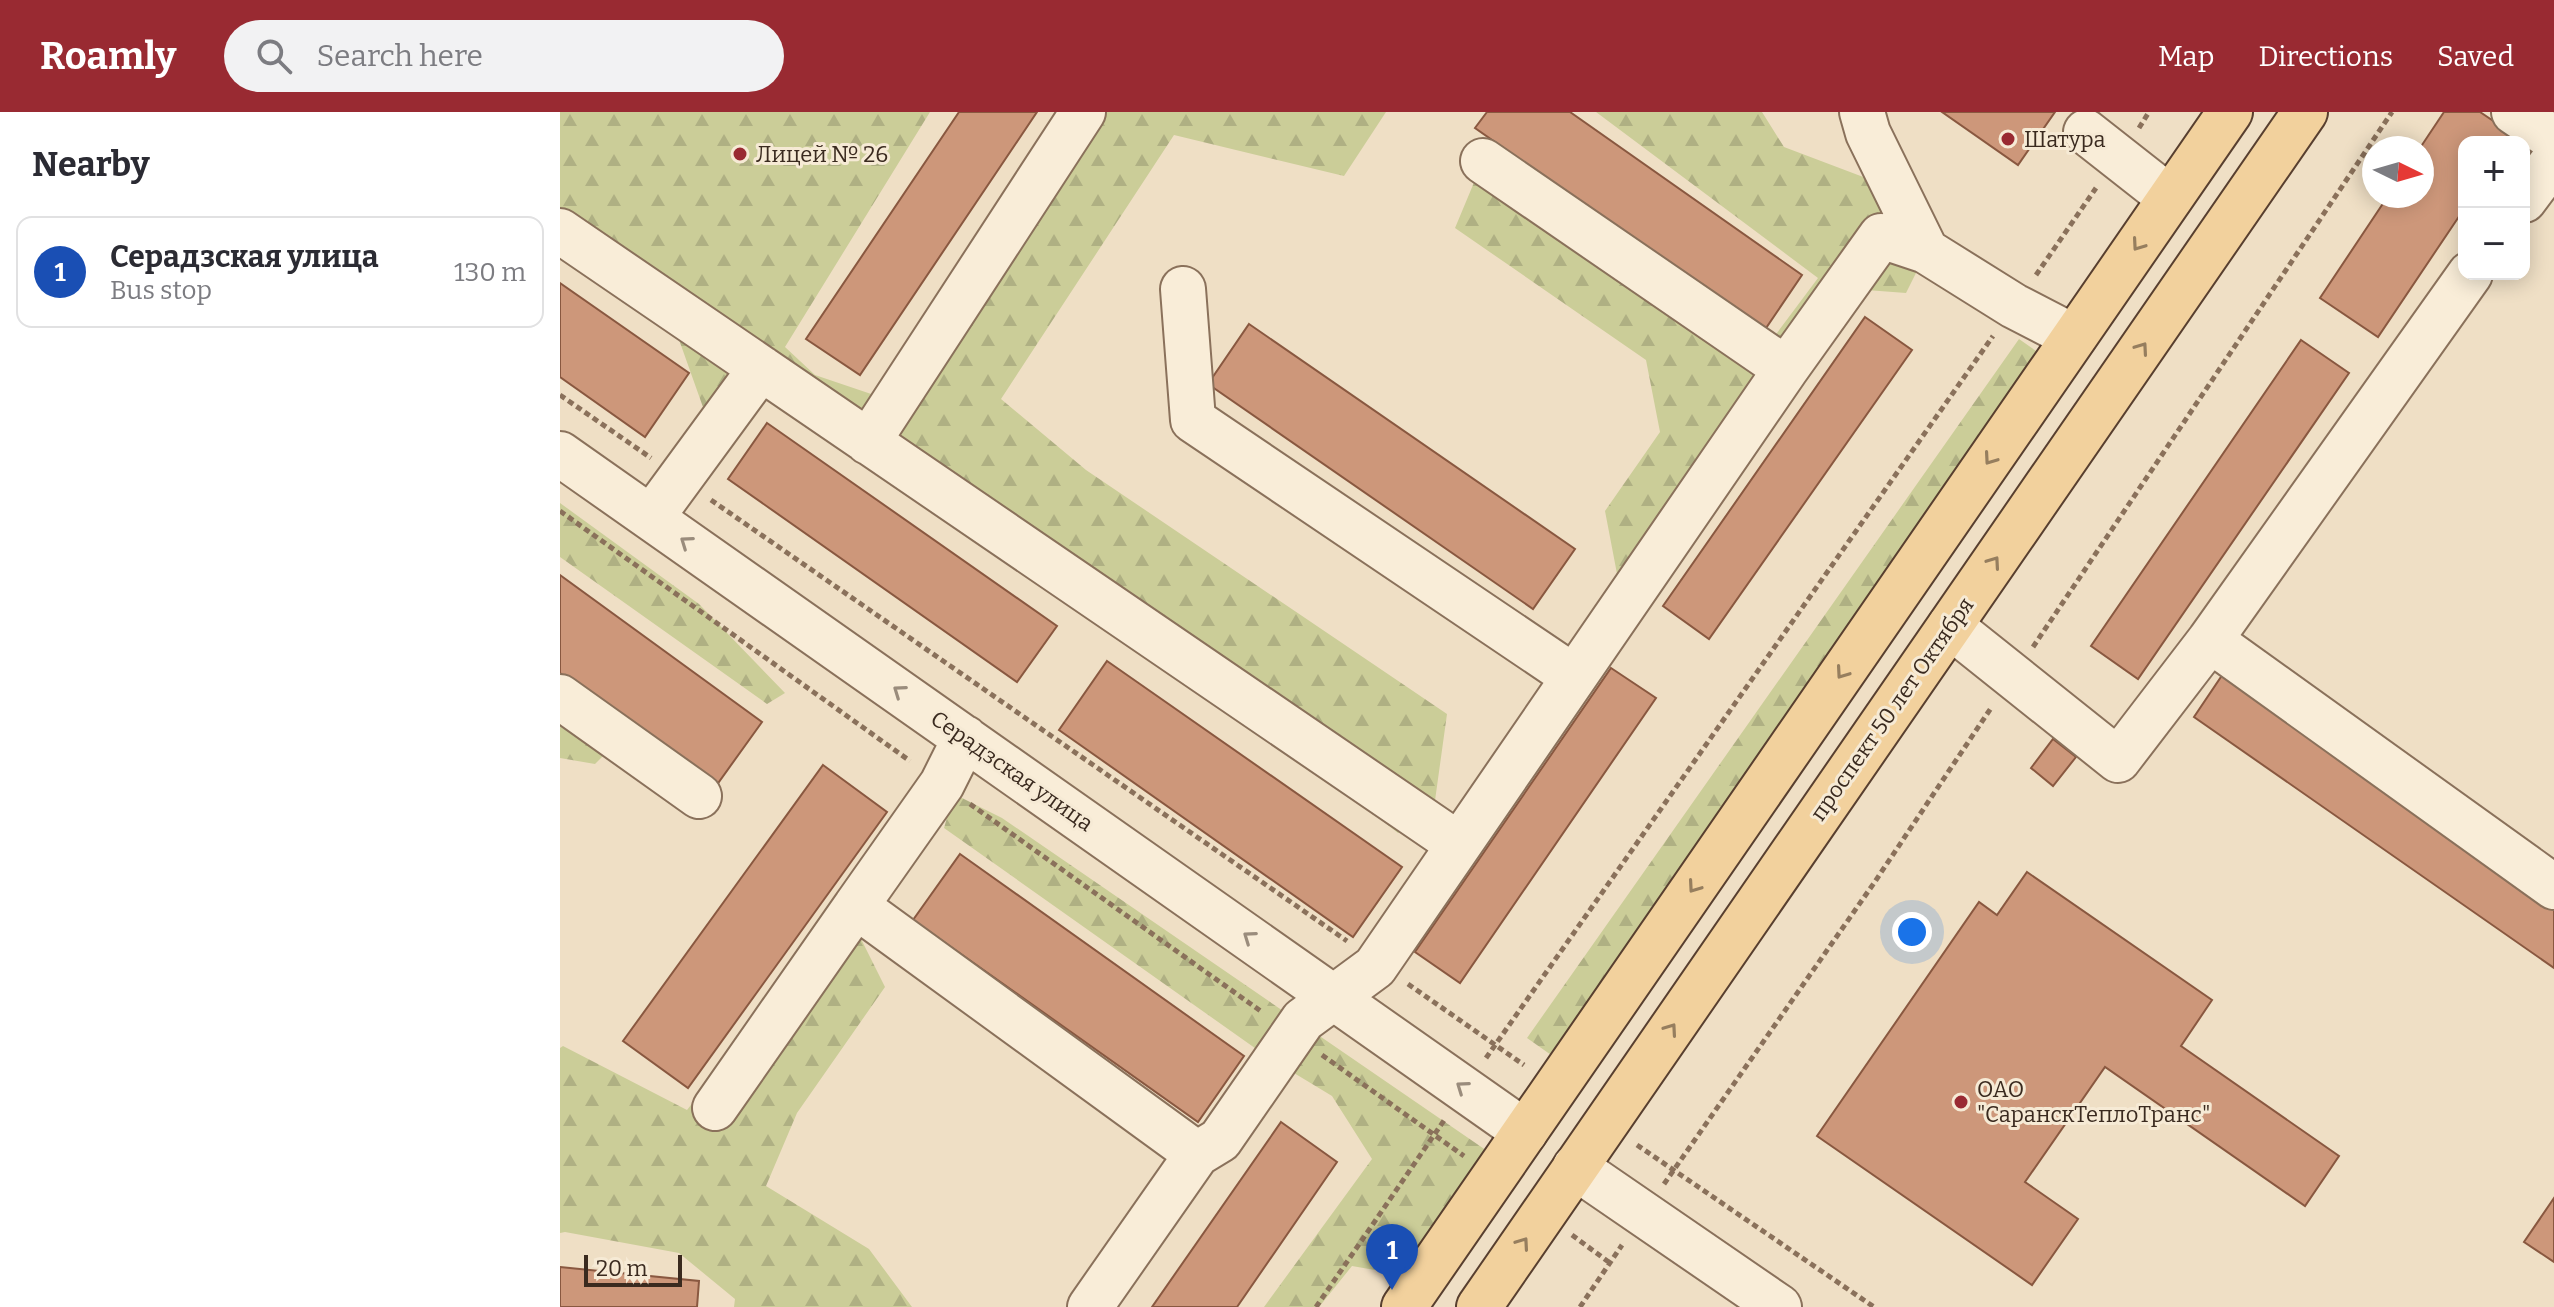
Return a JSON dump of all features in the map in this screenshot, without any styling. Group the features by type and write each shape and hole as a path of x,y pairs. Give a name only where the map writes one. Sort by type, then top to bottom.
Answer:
{"main road":[{"path":"1404,1307 2230,112"},
{"name":"проспект 50 лет Октября","path":"1479,1307 2305,112"},
{"name":"Серадзская улица","path":"1525,1132 1575,1167"}],"street":[{"path":"868,442 1083,112"},
{"path":"1862,112 1868,133 1926,251"},
{"path":"2514,112 2554,139"},
{"path":"2086,132 2170,198"},
{"path":"2530,192 2554,160"},
{"path":"1483,161 1786,369"},
{"path":"560,231 1458,844"},
{"path":"1090,1307 1197,1154 1220,1140 1303,1020 1378,963 1786,369 1881,236 1926,251 2014,306 2074,337"},
{"path":"1950,626 2118,760 2210,640 2466,280"},
{"path":"1183,289 1193,420 1574,677"},
{"path":"651,518 761,368"},
{"name":"Серадзская улица","path":"560,454 1525,1132"},
{"path":"2210,640 2554,887"},
{"path":"560,697 699,796"},
{"path":"715,1108 942,784 965,738"},
{"path":"856,906 1197,1154"},
{"name":"Серадзская улица","path":"1575,1167 1779,1307"}],"path":[{"path":"2131,138 2149,112"},
{"path":"1580,1307 1874,883 2392,112"},
{"path":"1316,1307 1465,1088 2104,177"},
{"path":"560,395 1556,1088"},
{"path":"560,511 1435,1135"},
{"path":"1606,1123 1874,1307"}],"green space":[{"path":"560,112 930,112 785,347 815,375 883,398 1071,112 1386,112 1344,176 1174,135 1001,399 1086,470 1447,714 1433,815 1398,833 1107,606 773,394 704,410 677,334 560,252"},
{"path":"1596,112 1762,112 1784,147 1895,189 1923,259 1906,293 1853,289 1618,579 1605,511 1660,432 1646,360 1455,228 1483,161 1759,357 1818,278"},
{"path":"2019,339 2046,358 1554,1057 1527,1038"},
{"path":"560,503 699,604 785,693 767,704 560,557"},
{"path":"560,701 618,741 595,764 560,758"},
{"path":"954,794 1002,818 1493,1155 1409,1276 1352,1266 1319,1307 1264,1307 1372,1159 1332,1096 1269,1058 944,828"},
{"path":"853,923 885,987 797,1113 766,1186 869,1249 912,1307 734,1307 735,1299 679,1253 560,1233 560,1048 563,1046 687,1110 828,931"}],"building":[{"path":"959,112 1037,112 860,375 806,339"},
{"path":"1487,112 1570,112 1802,275 1764,331 1475,128"},
{"name":"Шатура","path":"1942,112 2055,112 2018,165"},
{"path":"2444,112 2480,112 2514,135 2458,136 2458,218 2378,337 2320,298 2380,208 2434,208 2434,136 2428,136"},
{"path":"560,283 689,373 645,437 560,377"},
{"path":"1865,317 1912,350 1709,639 1663,606"},
{"path":"1249,324 1575,549 1533,609 1208,384"},
{"path":"2301,340 2349,373 2138,679 2091,646"},
{"path":"767,423 1057,626 1017,682 728,479"},
{"path":"560,575 762,722 716,786 560,673"},
{"path":"1107,661 1402,867 1353,937 1059,730"},
{"path":"1611,668 1656,698 1460,983 1415,952"},
{"path":"2225,671 2554,900 2554,968 2194,717"},
{"path":"2053,739 2076,757 2053,786 2031,768"},
{"path":"823,765 887,812 688,1088 623,1041"},
{"path":"960,854 1244,1056 1198,1122 913,920"},
{"name":"ОАО \"СаранскТеплоТранс\"","path":"2027,872 2212,1000 2181,1046 2339,1156 2305,1206 2105,1067 2025,1182 2078,1219 2032,1285 1817,1136 1979,902 1997,915"},
{"path":"1281,1122 1337,1162 1237,1307 1152,1307"},
{"path":"2554,1198 2554,1262 2524,1242"},
{"path":"560,1267 699,1281 697,1307 560,1307"}],"place":[{"name":"Шатура","path":"2008,139"},
{"name":"Лицей № 26","path":"740,154"},
{"name":"ОАО \"СаранскТеплоТранс\"","path":"1961,1102"},
{"name":"Серадзская улица","path":"1392,1290"}]}
